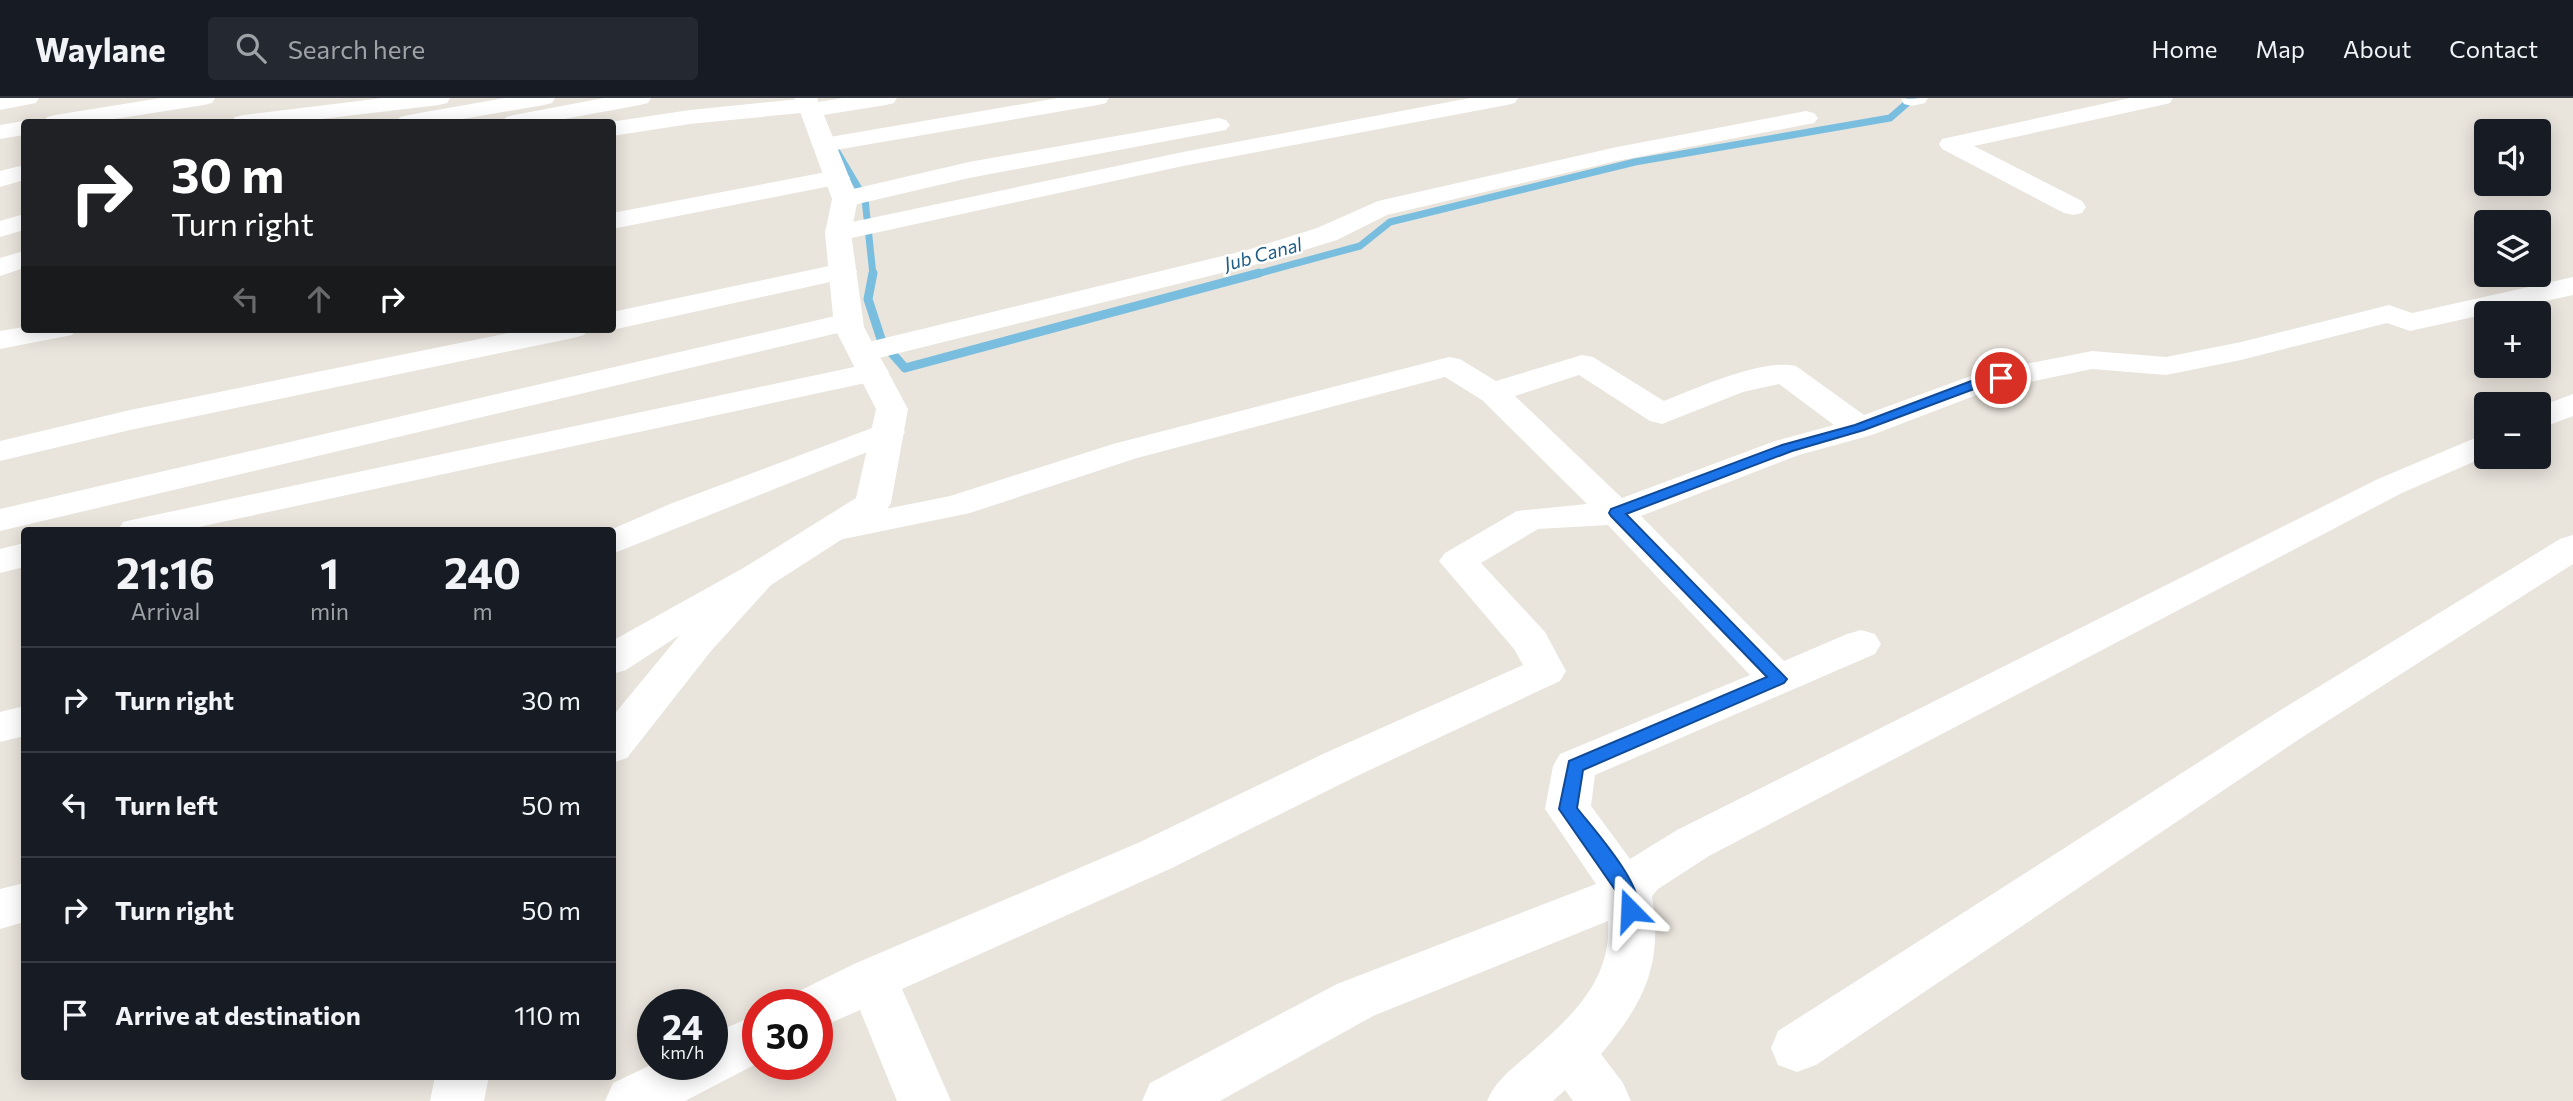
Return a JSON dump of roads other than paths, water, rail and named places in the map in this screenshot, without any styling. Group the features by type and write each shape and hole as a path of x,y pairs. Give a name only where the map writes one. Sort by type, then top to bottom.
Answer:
{"street":[{"path":"0,103 28,98"},
{"path":"74,119 204,98"},
{"path":"268,119 439,98"},
{"path":"423,119 544,98"},
{"path":"528,119 640,98"},
{"path":"616,128 690,117 886,98"},
{"path":"824,145 1098,98"},
{"path":"838,233 1183,159 1507,98"},
{"path":"2073,207 1951,144 2162,98"},
{"path":"616,657 661,629 758,576 873,503 892,409 848,322 838,233 841,189 808,104"},
{"path":"150,527 868,363 1256,256 1327,234 1390,206 1617,154 1806,118"},
{"path":"616,220 969,170 1244,121"},
{"path":"0,132 21,128"},
{"path":"0,179 21,174"},
{"path":"0,203 21,198"},
{"path":"0,229 21,223"},
{"path":"0,268 21,260"},
{"path":"616,320 843,271"},
{"path":"833,999 872,979 1156,855 1340,765 1546,671 1531,642 1458,561 1530,519 1616,513 1787,448 1860,428 1979,383 2092,360 2166,366 2241,351 2389,314 2410,322 2573,286"},
{"path":"0,520 848,322"},
{"path":"0,340 39,333"},
{"path":"0,451 130,420 554,333"},
{"path":"1493,393 1582,363 1662,414 1733,385 1785,373 1860,428"},
{"path":"829,531 957,505 1125,451 1449,366 1493,393 1616,513 1778,679"},
{"path":"2551,414 2573,404"},
{"path":"616,541 683,512 888,432"},
{"path":"1169,1101 1355,1000 1628,892 1641,876 1693,843 2390,486 2474,449"},
{"path":"244,506 250,462"},
{"path":"1797,1048 2286,727 2573,547"},
{"path":"0,561 21,556"},
{"path":"616,742 697,641 758,576"},
{"path":"1514,1101 1570,1054 1619,988 1631,958 1633,929 1628,892 1568,809 1575,766 1861,644"},
{"path":"0,727 21,722"},
{"path":"0,909 21,904"},
{"path":"872,979 924,1101"},
{"path":"1570,1054 1604,1101"},
{"path":"457,1101 461,1080"},
{"path":"632,1101 673,1080"}],"waterway":[{"name":"Jub Canal","path":"1253,275 1360,246 1390,222 1635,162 1890,118 1913,98"},
{"name":"Jub Canal","path":"836,150 865,199 873,274"},
{"name":"Jub Canal","path":"873,274 868,299 882,342 905,368 1259,273"}]}
